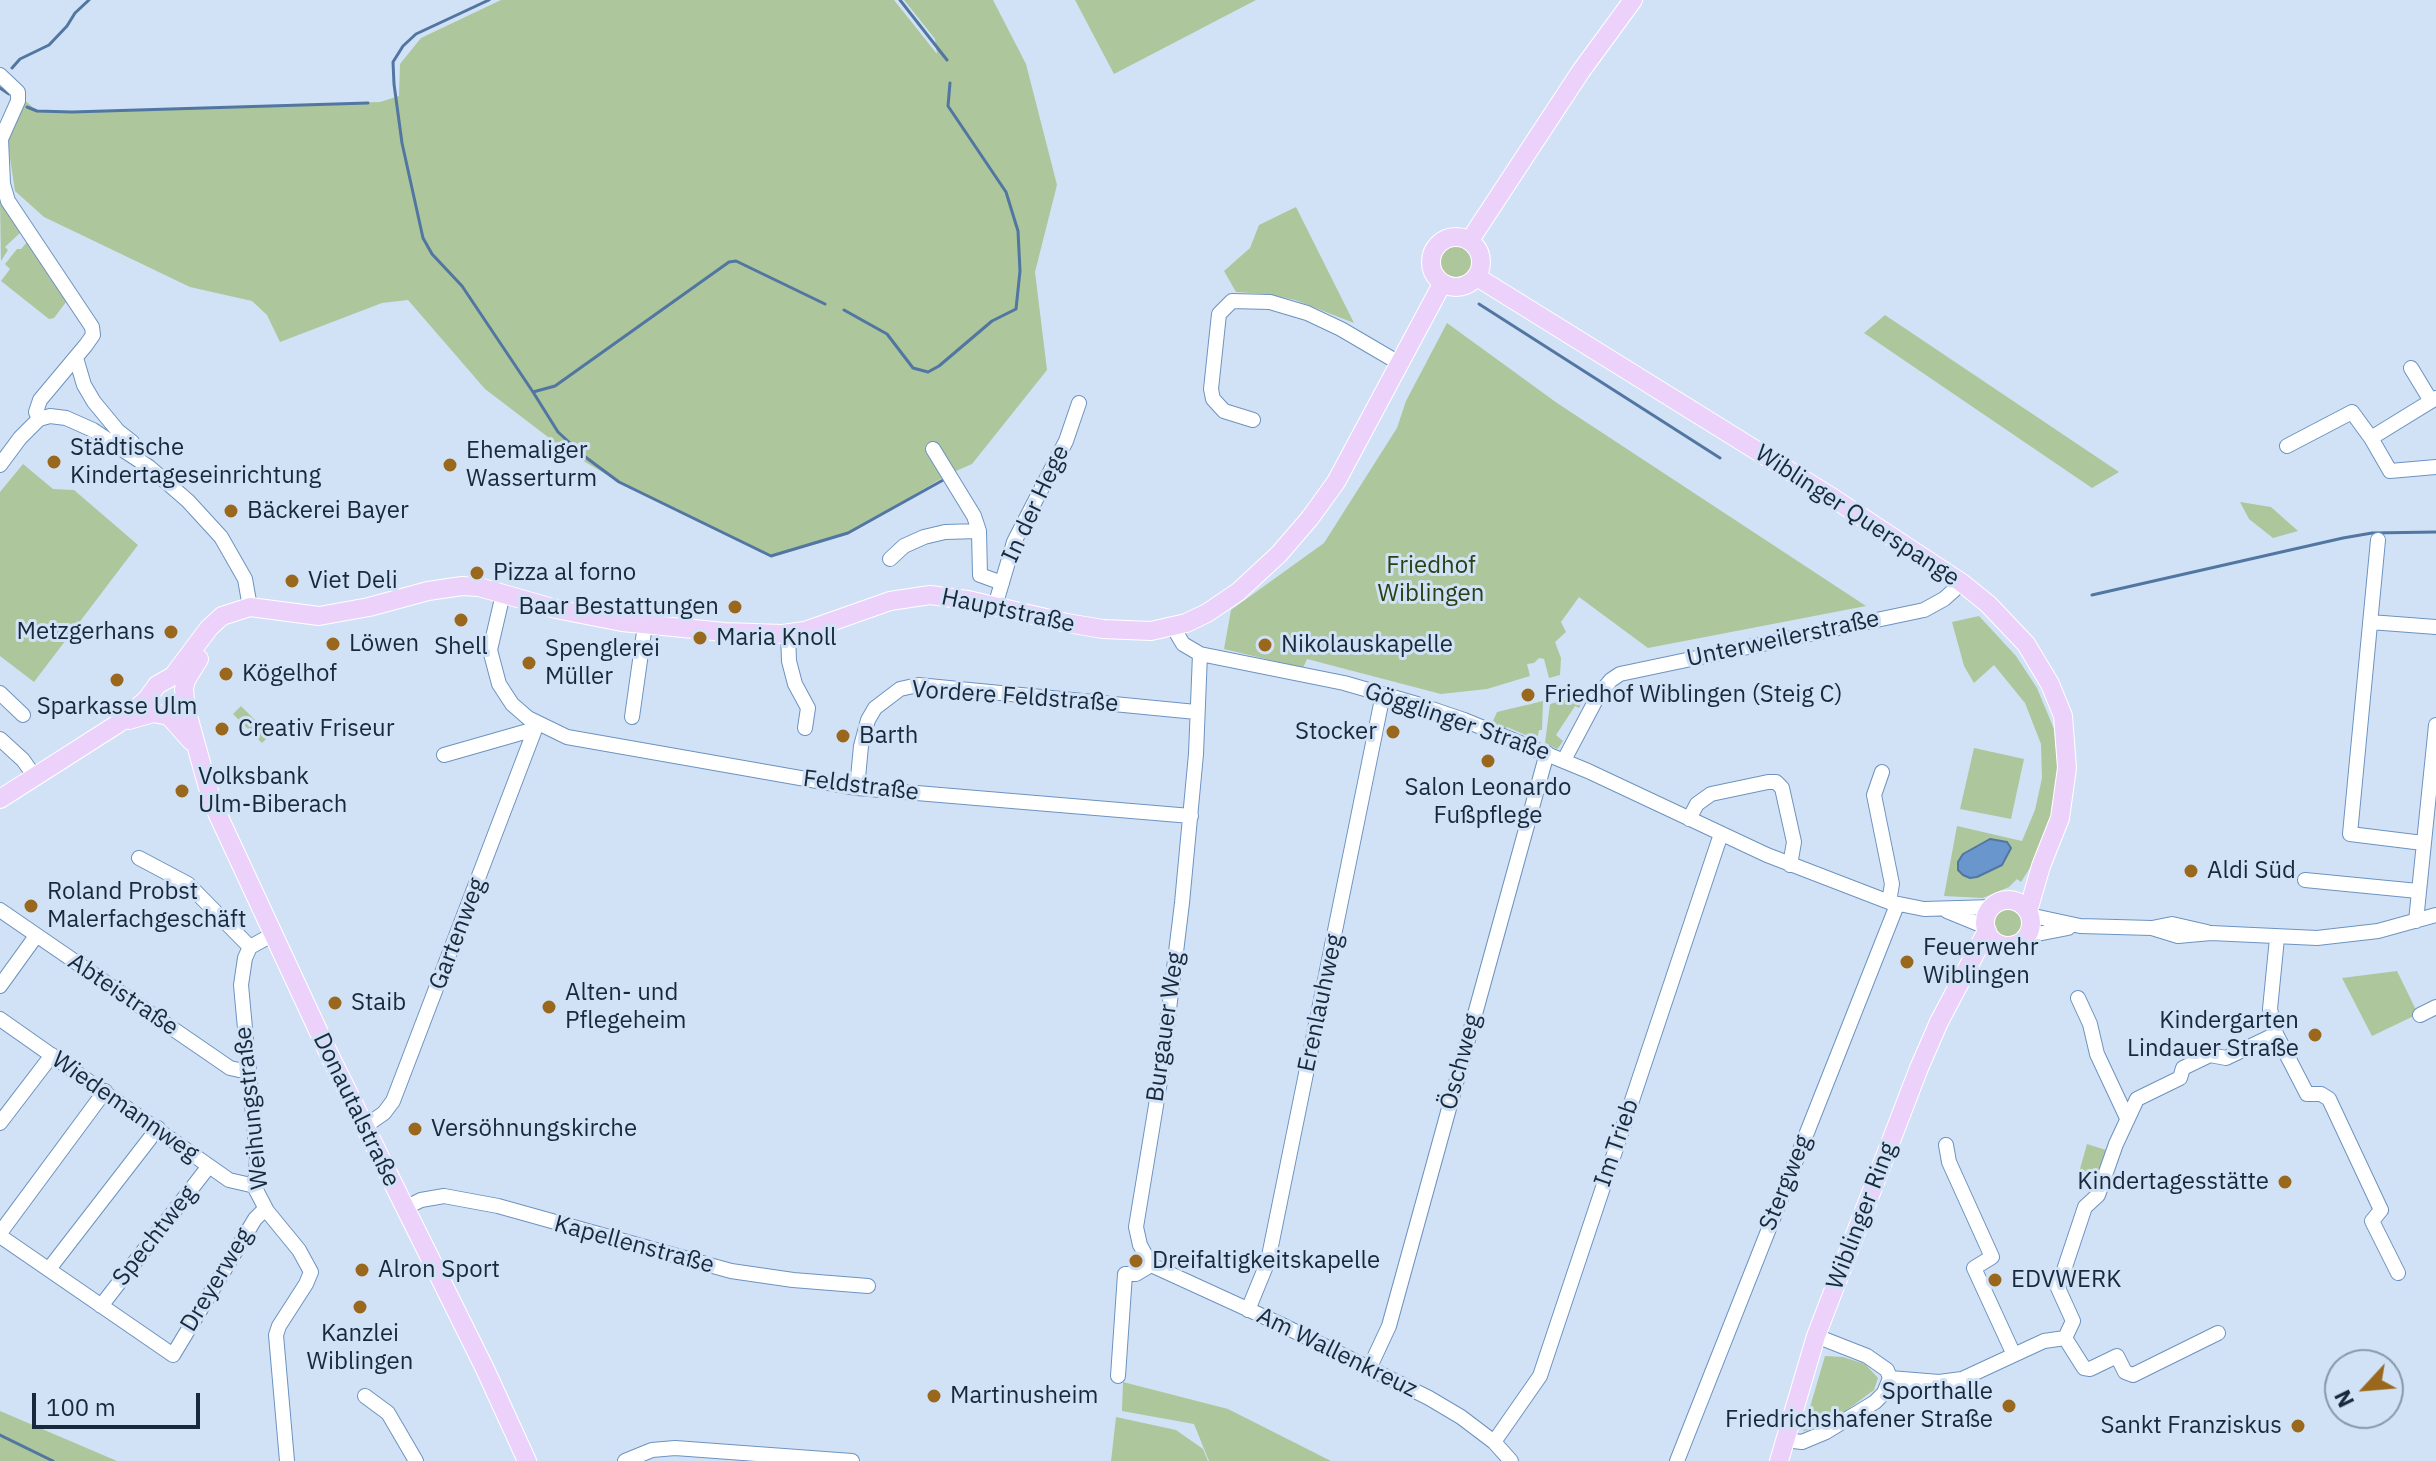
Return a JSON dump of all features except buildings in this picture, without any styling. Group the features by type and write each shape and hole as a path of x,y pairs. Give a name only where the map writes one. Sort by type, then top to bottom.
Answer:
{"main road":[{"path":"1470,240 1581,71 1633,0"},
{"path":"1454,237 1470,240 1482,261 1477,277 1465,286 1442,284 1433,272 1431,260 1434,249 1446,239 1454,237"},
{"name":"Wiblinger Querspange","path":"1477,277 1807,482 1962,583 1988,604 2026,644 2050,684 2063,716 2067,768 2060,818 2041,866 2029,913"},
{"path":"1180,625 1207,613 1238,592 1279,554 1310,518 1336,482 1442,284"},
{"name":"Hauptstraße","path":"242,609 319,616 341,614 443,588 479,587 556,609 645,625 788,633 817,629 879,604 908,597 943,596 1103,629 1143,631 1180,625"},
{"path":"0,799 119,723 157,685 175,674 211,625 222,616 242,609"},
{"path":"119,723 148,714 179,712 185,697 185,682 197,662 242,609"},
{"path":"166,681 177,683 185,697"},
{"path":"151,694 153,709 183,729 198,753"},
{"name":"Donautalstraße","path":"185,697 210,798 272,935 527,1461"},
{"name":"Wiblinger Querspange","path":"2001,904 2041,866"},
{"path":"2001,904 2020,904 2029,913 2031,925 2027,936 2015,945 2004,945 1994,940 1987,929 1987,916 2001,904"},
{"name":"Wiblinger Ring","path":"1779,1461 1816,1336 1919,1068 1987,929"},
{"name":"Wiblinger Ring","path":"1963,978 2004,945"}],"street":[{"path":"0,75 18,92 18,101 1,139 3,184 8,201 89,320 93,335 40,400 36,412 39,419"},
{"path":"1253,420 1224,411 1213,399 1211,389 1219,314 1232,301 1270,302 1307,313 1399,363"},
{"path":"76,358 84,385 94,402 118,431 132,442 139,459"},
{"path":"2371,438 2433,400 2411,368"},
{"name":"In der Hege","path":"995,606 1014,542 1066,441 1079,403"},
{"path":"2287,446 2352,406 2390,471 2436,467"},
{"path":"0,465 39,419 50,416 66,418 93,430 139,459 188,501 221,537 245,579 242,609"},
{"path":"933,449 967,501 979,531 980,575 1002,583"},
{"path":"890,559 904,546 924,537 945,532 979,531"},
{"path":"2378,540 2350,834 2423,843"},
{"name":"Unterweilerstraße","path":"1602,689 1624,673 1924,610 1944,599 1962,583"},
{"name":"Feldstraße","path":"503,594 491,641 492,666 504,694 536,726 567,737 857,788 1191,816"},
{"path":"2370,622 2436,627"},
{"path":"632,717 645,625"},
{"path":"1180,625 1183,644 1200,654"},
{"path":"788,633 789,661 795,684 808,708 805,728"},
{"name":"Gögglinger Straße","path":"1200,654 1325,678 1447,714 1564,760 1790,865 1893,904 1942,909 2001,904"},
{"name":"Burgauer Weg","path":"1151,1265 1140,1245 1136,1227 1161,1075 1191,816 1200,654"},
{"name":"Vordere Feldstraße","path":"857,788 861,746 868,720 875,708 900,689 918,685 1196,712"},
{"name":"Gögglinger Straße","path":"1564,760 1602,689"},
{"path":"0,693 23,715"},
{"name":"Erenlauhweg","path":"1248,1310 1268,1261 1383,694"},
{"path":"2416,921 2436,725"},
{"path":"444,755 536,726"},
{"name":"Gartenweg","path":"364,1127 384,1113 393,1101 536,726"},
{"path":"0,739 23,760 35,777"},
{"name":"Öschweg","path":"1369,1369 1389,1326 1547,753"},
{"path":"1882,772 1874,795 1892,884 1893,904"},
{"path":"1689,819 1697,804 1711,794 1776,782 1783,792 1794,842 1790,865"},
{"name":"Im Trieb","path":"1494,1442 1540,1376 1721,834"},
{"path":"139,858 188,884 250,947 272,935"},
{"path":"2305,880 2418,891"},
{"name":"Stergweg","path":"1677,1461 1893,904"},
{"name":"Gögglinger Straße","path":"1942,909 1987,929"},
{"name":"Abteistraße","path":"0,910 230,1068 248,1072"},
{"path":"2029,913 2080,926"},
{"path":"2027,936 2080,926 2152,928 2179,924 2211,933 2277,938 2347,935 2436,915"},
{"path":"0,986 36,936"},
{"path":"2277,938 2270,1009 2276,1034 2307,1094 2321,1094 2329,1099 2381,1210 2372,1221 2398,1273"},
{"name":"Weihungstraße","path":"250,947 241,985 257,1150 255,1186 265,1209 299,1250 311,1273 276,1335 287,1461"},
{"path":"2078,998 2090,1024 2097,1054 2127,1118"},
{"path":"2420,1015 2436,1007"},
{"name":"Wiedemannweg","path":"0,1019 229,1180 255,1186"},
{"path":"2065,1338 2073,1321 2058,1288 2085,1207 2102,1185 2137,1099 2180,1078 2183,1068 2210,1055 2226,1058 2276,1034"},
{"path":"0,1123 52,1055"},
{"path":"101,1306 0,1235 105,1091"},
{"path":"49,1269 158,1128"},
{"path":"1946,1145 1949,1162 1992,1257 1974,1268 2014,1355"},
{"name":"Spechtweg","path":"101,1306 209,1166"},
{"name":"Kapellenstraße","path":"405,1208 429,1198 456,1198 498,1206 722,1269 793,1280 868,1286"},
{"name":"Dreyerweg","path":"101,1306 173,1355 255,1219 265,1209"},
{"path":"1118,1376 1125,1274 1136,1274 1151,1265"},
{"name":"Am Wallenkreuz","path":"1151,1265 1451,1411 1494,1442 1511,1461"},
{"path":"2065,1338 2084,1368 2090,1369 2117,1356 2125,1372 2133,1375 2218,1333"},
{"path":"1784,1440 1802,1442 1826,1432 1875,1402 1884,1393 1890,1378 1887,1370 1867,1356 1816,1336"},
{"path":"1890,1378 1939,1382 1962,1379 2044,1341 2065,1338"},
{"path":"365,1396 388,1413 416,1461"},
{"path":"625,1461 652,1450 675,1448 852,1461"}],"green space":[{"path":"501,0 894,0 937,54 935,39 904,0 993,0 1026,64 1057,185 1035,272 1047,370 972,464 949,474 851,532 771,556 619,482 565,450 485,389 408,300 382,303 280,342 267,315 252,301 190,287 44,217 15,191 7,138 21,97 36,110 72,112 380,102 399,96 400,64 421,38"},
{"path":"1075,0 1256,0 1114,74"},
{"path":"0,200 22,231 5,247 8,250 1,261"},
{"path":"1296,207 1354,323 1295,300 1236,292 1224,271 1250,248 1259,225"},
{"path":"1456,237 1474,244 1481,262 1474,280 1456,287 1438,280 1431,262 1438,244"},
{"path":"28,241 69,298 54,318 49,319 1,281 10,269 5,264"},
{"path":"1885,315 2119,472 2092,488 1864,333"},
{"name":"Friedhof Wiblingen","path":"1447,323 1557,403 1866,606 1648,648 1579,597 1561,622 1566,632 1555,642 1561,658 1560,675 1549,678 1544,659 1539,658 1527,664 1530,676 1487,689 1441,694 1307,659 1303,668 1224,649 1231,610 1324,543 1397,428 1406,401"},
{"path":"23,464 53,489 74,490 138,545 34,682 0,656 0,492"},
{"path":"2240,502 2271,507 2298,531 2273,538 2249,519"},
{"path":"1979,616 2016,656 2037,688 2054,729 2058,773 2052,819 2021,882 2017,879 2009,887 1983,898 1944,896 1957,826 2022,841 2035,810 2042,778 2041,744 2025,703 1994,665 1974,683 1964,666 1952,622"},
{"path":"1590,693 1589,700 1585,698 1579,708 1575,706 1556,735 1563,741 1559,747 1557,749 1545,743 1550,704"},
{"path":"1543,701 1542,730 1539,730 1537,740 1492,723 1497,712"},
{"path":"241,706 270,735 262,743 233,714"},
{"path":"1974,748 2024,759 2011,819 1960,809"},
{"path":"2009,907 2021,912 2026,924 2021,936 2009,941 1997,936 1992,924 1997,912"},
{"path":"2397,971 2418,1014 2372,1036 2342,978"},
{"path":"2087,1144 2109,1151 2100,1177 2080,1169"},
{"path":"1825,1356 1843,1357 1865,1364 1878,1378 1874,1390 1840,1415 1815,1429 1803,1431"},
{"path":"1123,1382 1228,1409 1331,1461 1209,1461 1194,1424 1122,1411"},
{"path":"0,1411 117,1461 0,1461"},
{"path":"1116,1417 1176,1430 1203,1449 1208,1461 1111,1461"}],"water":[{"path":"1990,839 2007,842 2011,848 2002,865 1977,877 1963,875 1958,870 1958,862 1963,854"}],"waterway":[{"path":"12,68 20,59 49,45 89,0"},
{"path":"489,0 416,34 403,46 393,62 394,84 402,143 423,238 432,254 462,286 533,392 555,386 729,262 736,261 825,304"},
{"path":"900,0 947,60"},
{"path":"844,310 887,334 913,368 928,372 992,321 1016,309 1020,271 1018,231 1006,192 948,106 950,83"},
{"path":"0,88 9,94"},
{"path":"27,107 37,111 72,112 368,103"},
{"path":"1479,304 1720,458"},
{"path":"533,392 558,432 619,482 771,556 848,533 945,479"},
{"path":"2092,595 2343,538 2372,533 2436,532"},
{"path":"0,1435 53,1461"}],"place":[{"name":"Städtische Kindertageseinrichtung","path":"54,462"},
{"name":"Ehemaliger Wasserturm","path":"450,465"},
{"name":"Bäckerei Bayer","path":"231,511"},
{"name":"Pizza al forno","path":"477,573"},
{"name":"Viet Deli","path":"292,581"},
{"name":"Baar Bestattungen","path":"735,607"},
{"name":"Shell","path":"461,620"},
{"name":"Metzgerhans","path":"171,632"},
{"name":"Maria Knoll","path":"700,638"},
{"name":"Löwen","path":"333,644"},
{"name":"Nikolauskapelle","path":"1265,645"},
{"name":"Spenglerei Müller","path":"529,663"},
{"name":"Kögelhof","path":"226,674"},
{"name":"Sparkasse Ulm","path":"117,680"},
{"name":"Friedhof Wiblingen (Steig C)","path":"1528,695"},
{"name":"Creativ Friseur","path":"222,729"},
{"name":"Stocker","path":"1393,732"},
{"name":"Barth","path":"843,736"},
{"name":"Salon Leonardo Fußpflege","path":"1488,761"},
{"name":"Volksbank Ulm-Biberach","path":"182,791"},
{"name":"Aldi Süd","path":"2191,871"},
{"name":"Roland Probst Malerfachgeschäft","path":"31,906"},
{"name":"Feuerwehr Wiblingen","path":"1907,962"},
{"name":"Staib","path":"335,1003"},
{"name":"Alten- und Pflegeheim","path":"549,1007"},
{"name":"Kindergarten Lindauer Straße","path":"2315,1035"},
{"name":"Versöhnungskirche","path":"415,1129"},
{"name":"Kindertagesstätte","path":"2285,1182"},
{"name":"Dreifaltigkeitskapelle","path":"1136,1261"},
{"name":"Alron Sport","path":"362,1270"},
{"name":"EDVWERK","path":"1995,1280"},
{"name":"Kanzlei Wiblingen","path":"360,1307"},
{"name":"Martinusheim","path":"934,1396"},
{"name":"Sporthalle Friedrichshafener Straße","path":"2009,1406"},
{"name":"Sankt Franziskus","path":"2298,1426"}]}
